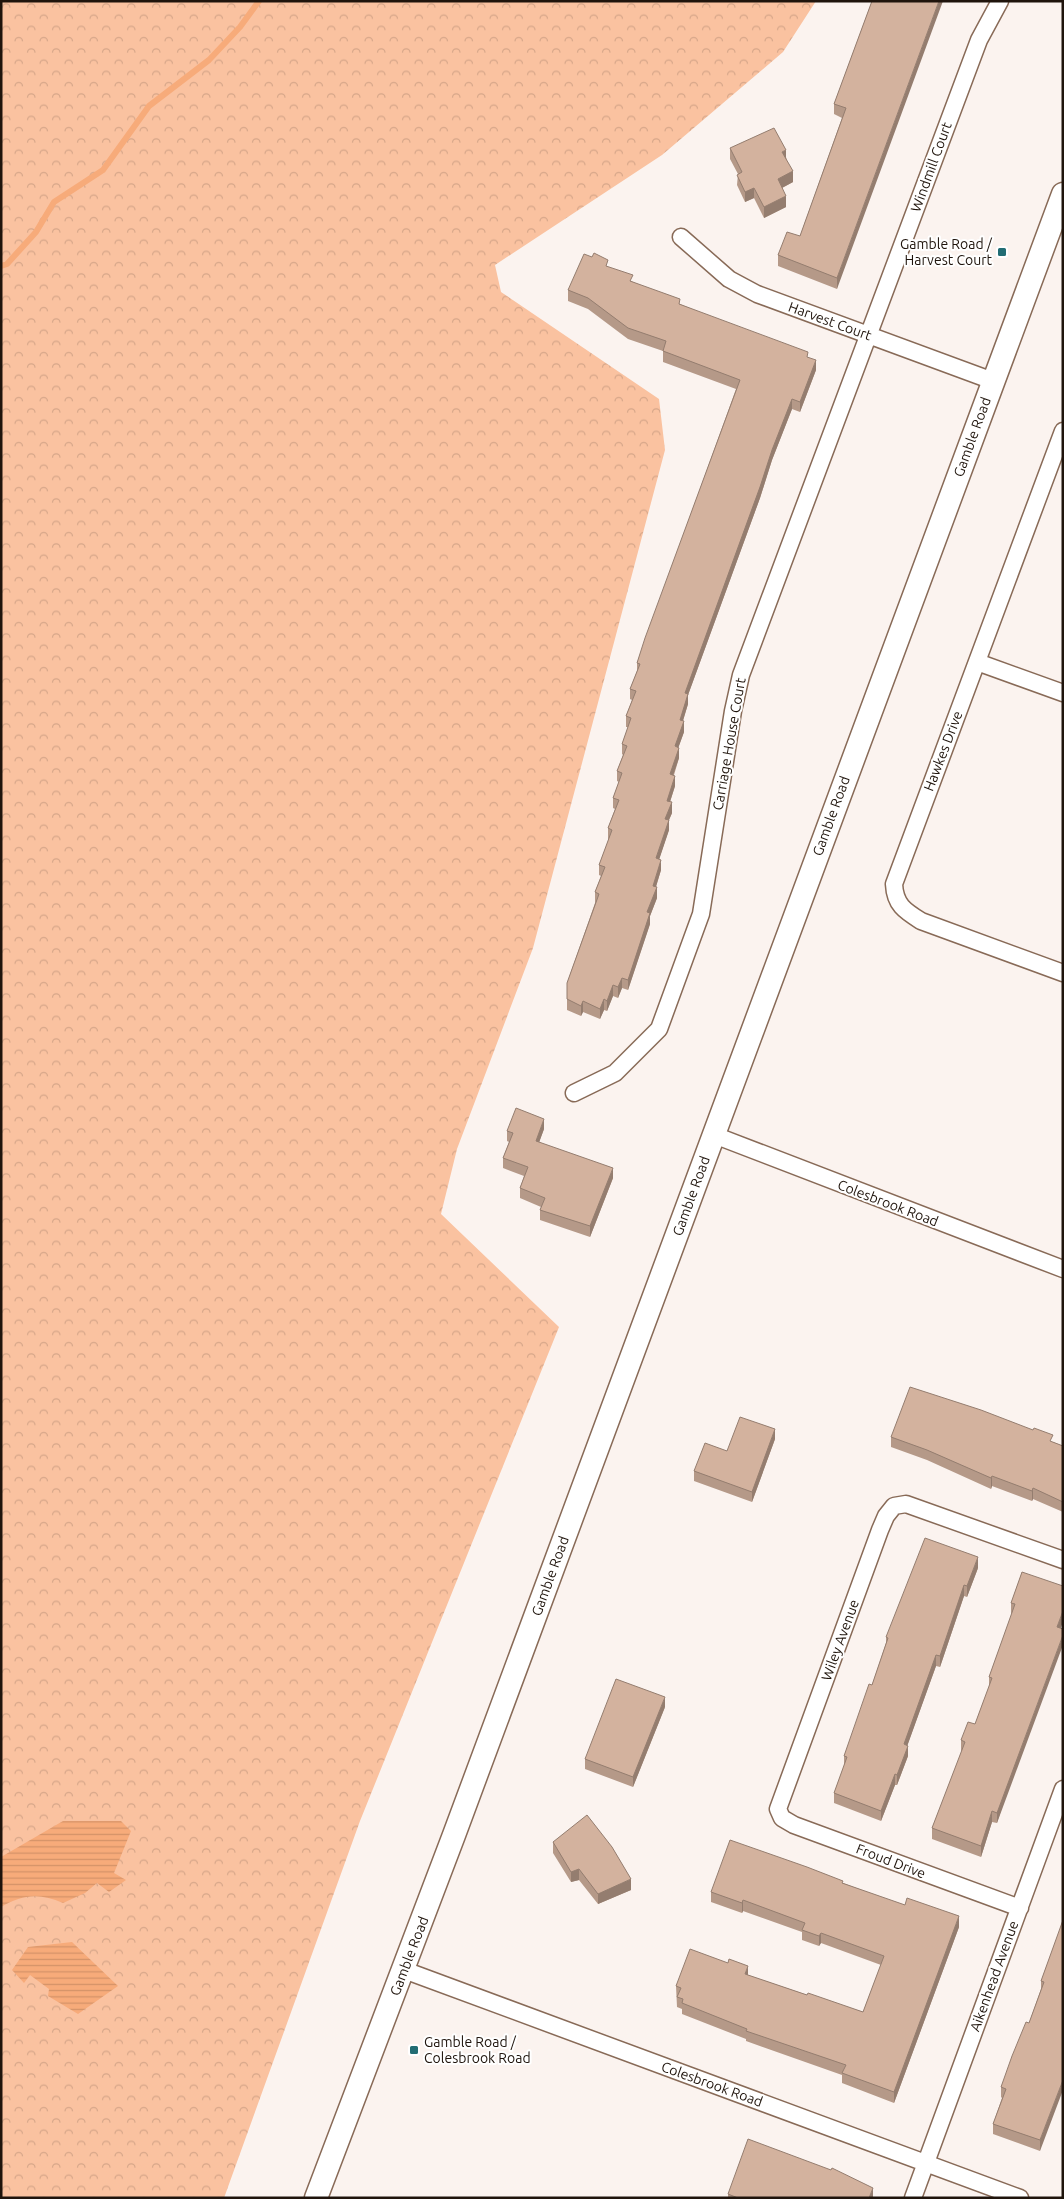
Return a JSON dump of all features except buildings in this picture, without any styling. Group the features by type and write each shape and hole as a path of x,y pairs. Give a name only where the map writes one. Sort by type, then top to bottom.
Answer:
{"main road":[{"name":"Gamble Road","path":"316,2198 404,1970 1063,194"}],"street":[{"name":"Windmill Court","path":"869,336 979,40 1000,1"},
{"name":"Harvest Court","path":"681,238 729,279 757,294 993,381"},
{"name":"Carriage House Court","path":"574,1093 616,1073 659,1029 679,979 701,914 731,719 741,675 869,336"},
{"name":"Hawkes Drive","path":"1063,431 894,884 894,896 905,911 921,921 1063,973"},
{"path":"977,662 1063,693"},
{"name":"Colesbrook Road","path":"714,1135 1063,1269"},
{"name":"Wiley Avenue","path":"780,1800 886,1516 894,1506 906,1504 1063,1560"},
{"name":"Aikenhead Avenue","path":"913,2198 1063,1789"},
{"name":"Froud Drive","path":"780,1800 778,1809 782,1818 794,1825 1020,1908"},
{"name":"Colesbrook Road","path":"404,1970 1020,2198"}],"green space":[{"path":"1,1 816,1 783,52 662,155 495,265 501,292 659,399 665,450 533,948 457,1149 441,1214 559,1327 360,1821 224,2198 1,2198"}],"shaded area":[{"path":"63,1821 121,1821 131,1831 114,1873 126,1880 109,1892 97,1883 85,1893 63,1903 39,1896 32,1896 17,1899 1,1907 1,1857"},
{"path":"72,1942 118,1986 78,2014 48,1996 49,1989 30,1975 24,1983 12,1970 28,1947"}],"waterway":[{"path":"1,266 7,264 36,232 54,202 103,170 149,106 209,60 240,27 259,1"}],"place":[{"name":"Gamble Road / Harvest Court","path":"1002,252"},
{"name":"Gamble Road / Colesbrook Road","path":"414,2050"}]}
